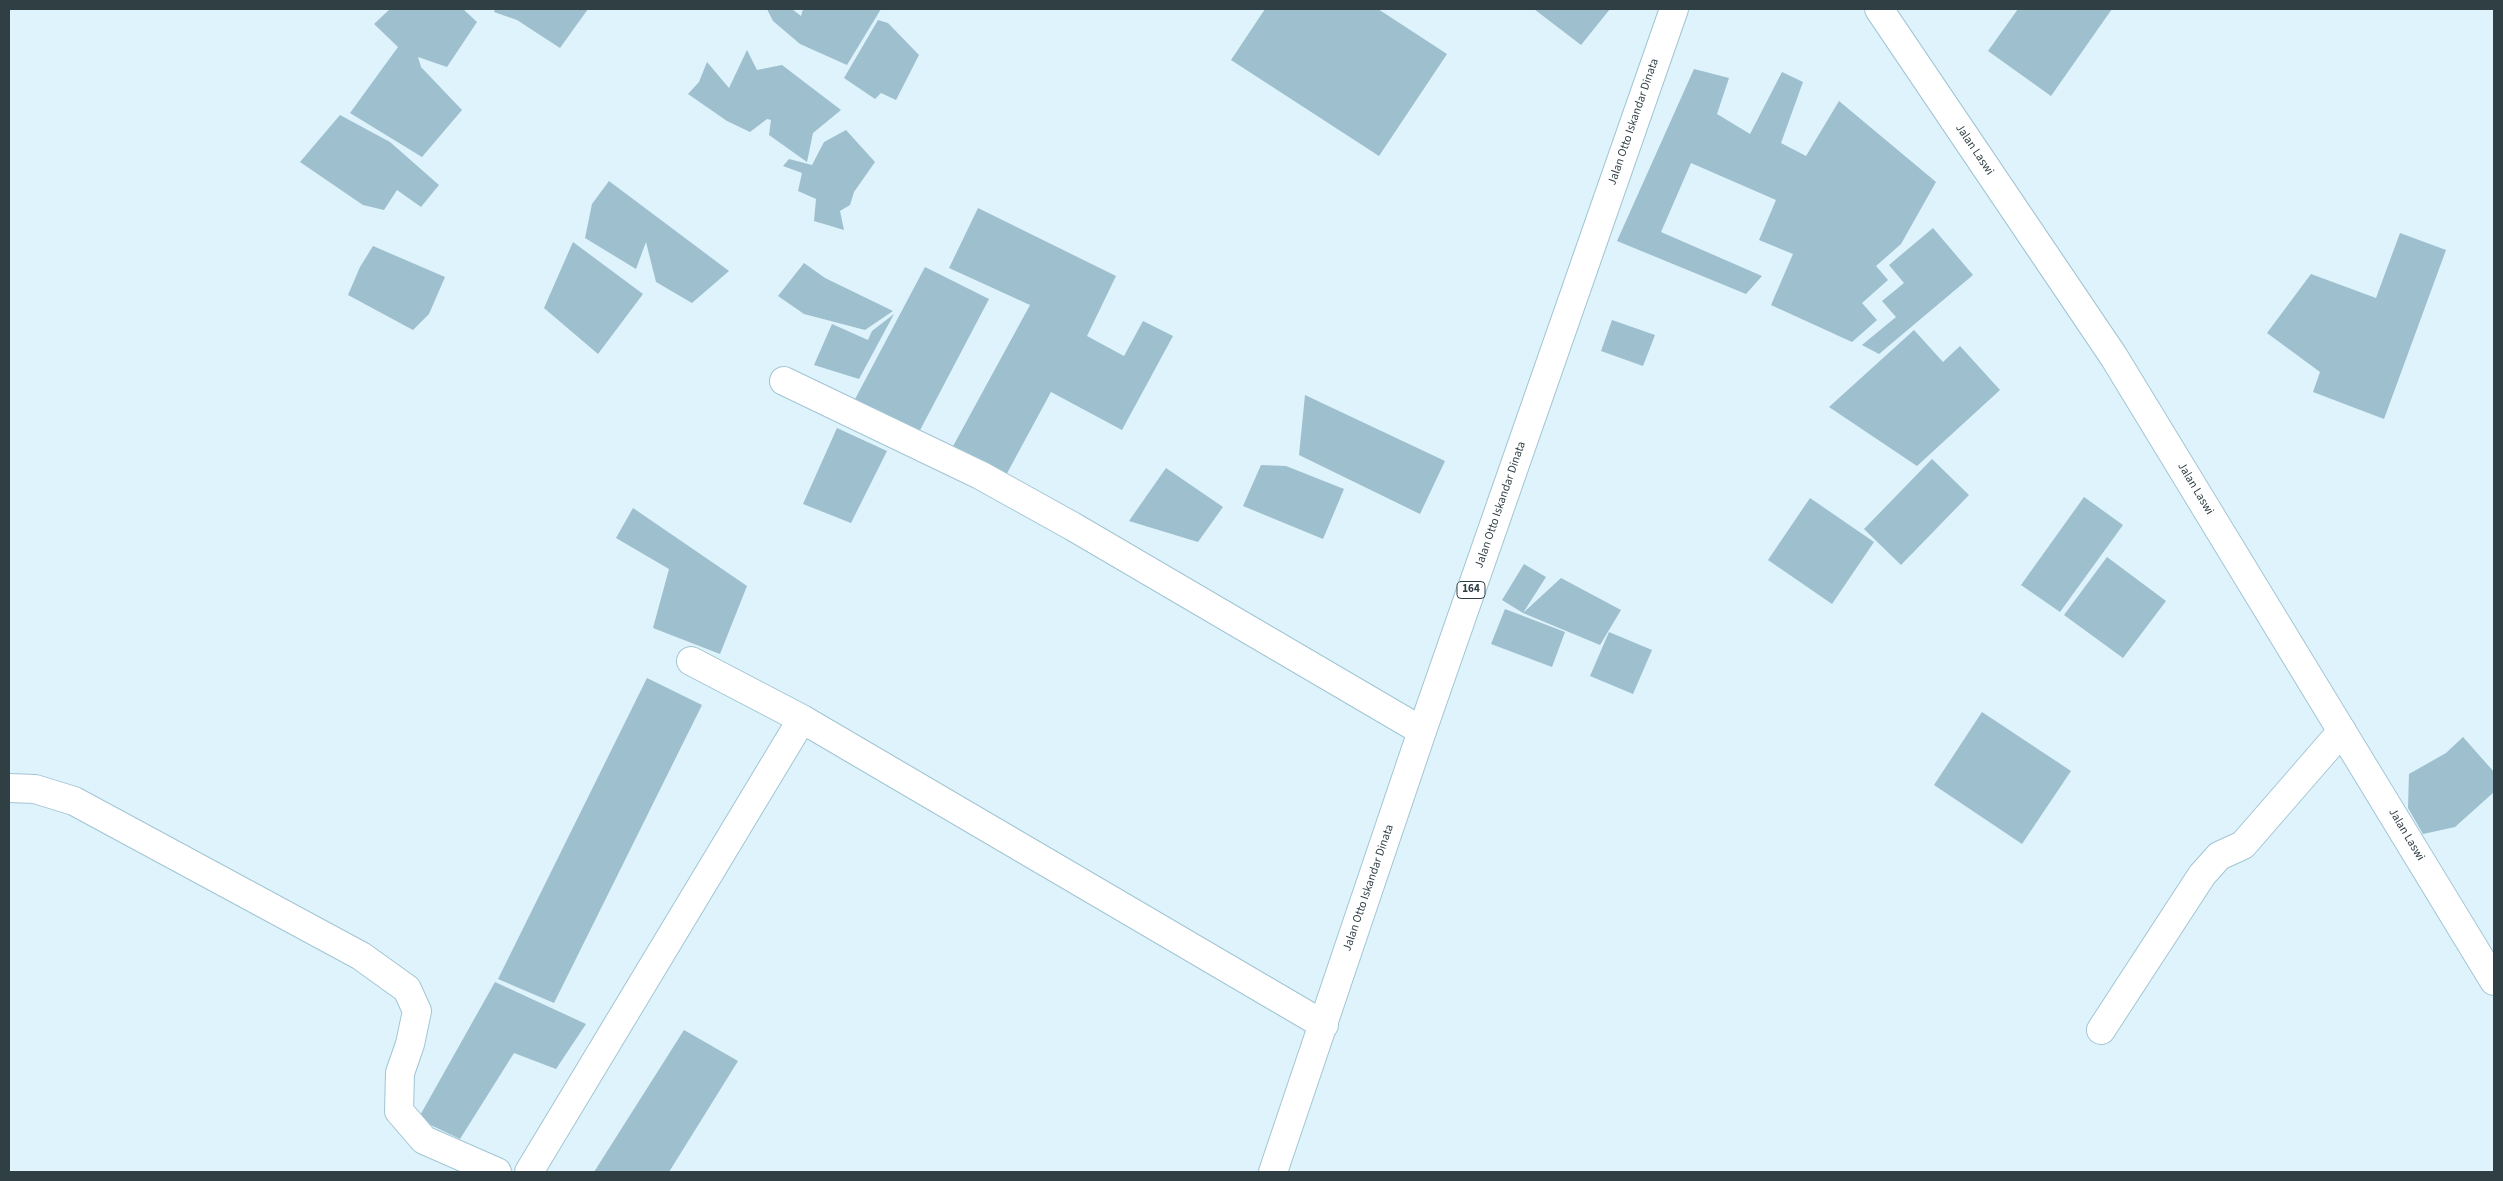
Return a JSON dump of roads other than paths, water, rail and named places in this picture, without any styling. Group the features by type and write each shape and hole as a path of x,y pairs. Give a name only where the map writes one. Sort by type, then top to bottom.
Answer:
{"street":[{"name":"Jalan Otto Iskandar Dinata","path":"1273,1172 1422,731 1674,9"},
{"name":"Jalan Laswi","path":"1879,9 2114,357 2494,981"},
{"path":"784,381 980,475 1072,526 1422,731"},
{"path":"691,661 802,719 1324,1025"},
{"path":"529,1172 802,719"},
{"path":"2101,1030 2202,876 2219,856 2243,845 2342,731"},
{"path":"9,788 36,789 74,801 361,956 408,989 417,1011 410,1044 400,1073 399,1111 424,1140 497,1172"}]}
